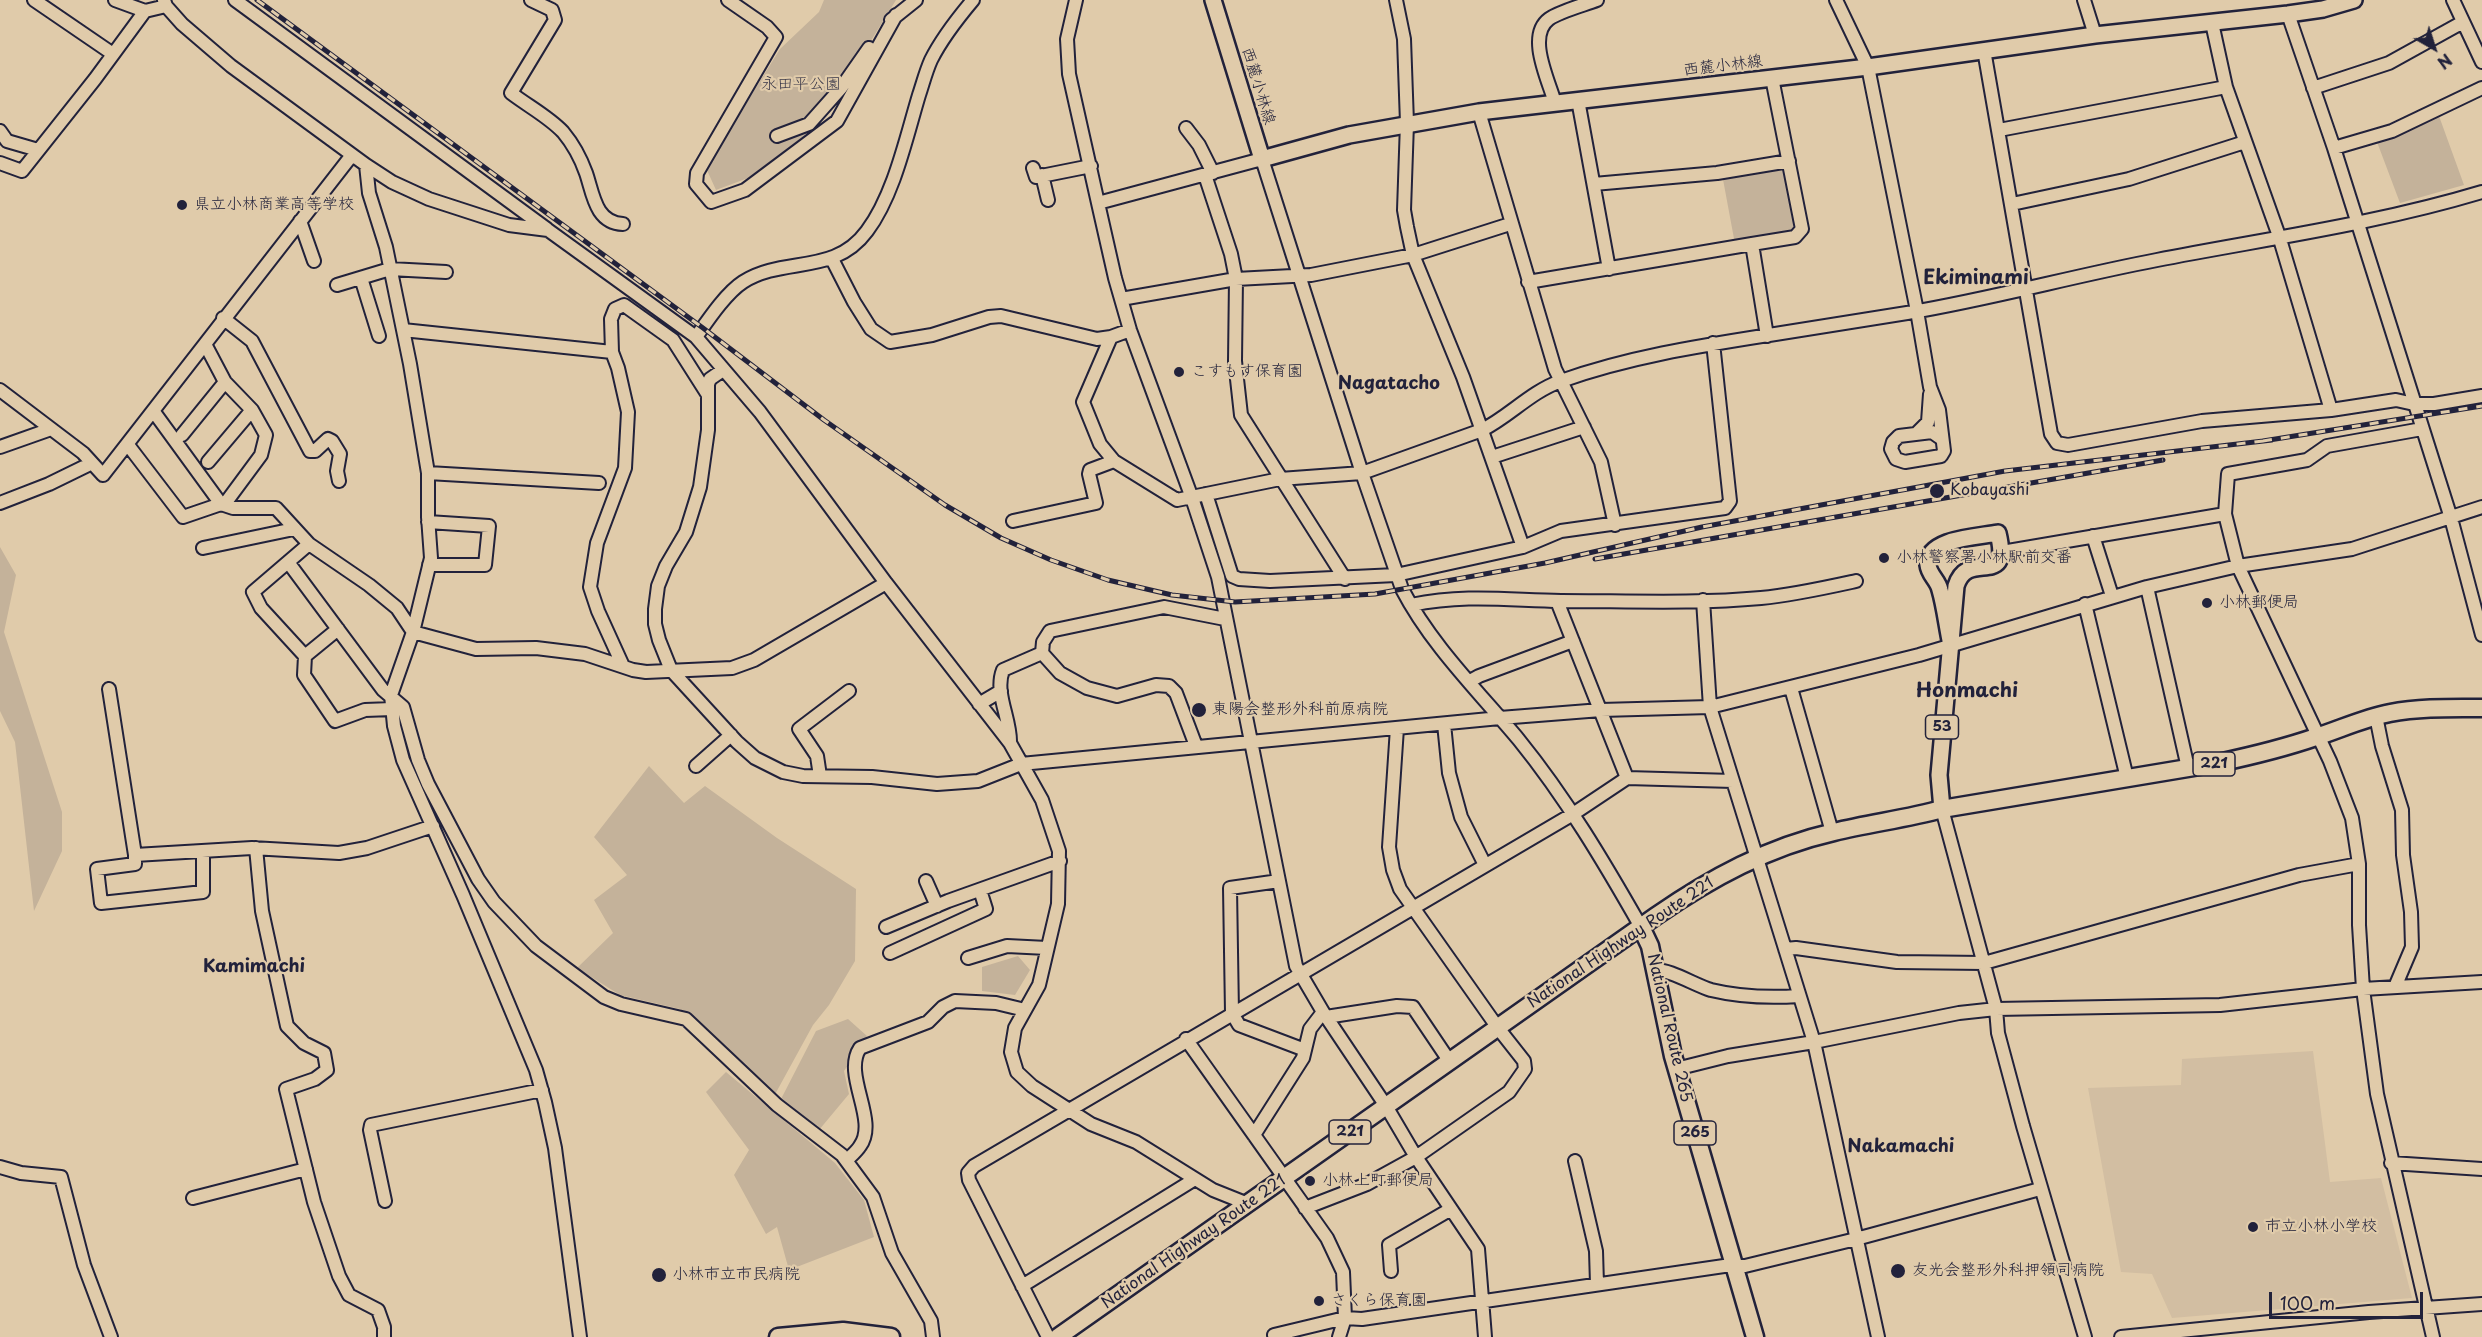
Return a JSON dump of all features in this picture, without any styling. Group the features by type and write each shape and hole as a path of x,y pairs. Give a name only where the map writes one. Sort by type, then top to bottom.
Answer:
{"highway":[{"name":"National Highway Route 221","path":"1058,1337 1698,887 1756,858 1832,832 1942,809 2258,754 2376,717 2426,709 2482,708"},
{"name":"National Route 265","path":"1641,927 1650,946 1676,1069 1755,1337"},
{"path":"778,1337 843,1331 891,1337"}],"main road":[{"name":"西麓小林線","path":"1213,0 1262,159 1349,135 1479,112 1868,67 2095,35 2288,14 2312,5 2354,0"},
{"name":"53","path":"1942,809 1939,775 1959,578 1965,571 1998,563 2002,552 1998,533 1943,544 1931,552 1928,568 1940,588 1951,645"}],"street":[{"path":"33,0 113,54"},
{"path":"115,0 145,11"},
{"path":"235,0 696,337 760,412 886,583 1010,743 1042,800 1053,827 1060,861 1058,904 1039,985 1016,1028 1011,1052 1017,1072 1032,1086 1091,1124 1147,1148 1213,1190 1248,1204"},
{"path":"531,0 552,10 555,20 511,93 562,132 577,153 586,173 594,205 607,218 623,224"},
{"path":"728,0 767,27 776,37 697,173 696,184 711,202 745,189 837,121 896,15"},
{"path":"777,136 809,124 841,88 896,15 916,0"},
{"path":"696,337 724,299 742,283 758,274 783,267 832,259 867,232 889,191 930,61 952,25 973,0"},
{"path":"1076,0 1067,39 1069,74 1098,204 1130,330 1192,498 1218,577 1299,974 1478,1249 1485,1337"},
{"path":"1396,0 1404,39 1407,123 1404,210 1413,255 1482,430 1522,547"},
{"path":"1555,103 1537,42 1540,30 1549,20 1597,0"},
{"path":"1836,0 1868,67 1917,311 1930,387 1930,417 1925,427 1915,434"},
{"path":"2084,0 2095,35"},
{"path":"2453,0 2482,62"},
{"path":"0,163 22,171 145,11 165,3 182,24 231,66 392,182 429,199 509,225 548,230"},
{"path":"2288,14 2334,148 2451,518 2482,635"},
{"path":"2212,22 2226,87 2279,236 2331,410"},
{"path":"2313,88 2389,63 2463,22"},
{"path":"1984,50 2051,434 2057,442 2061,444 2202,421 2331,410 2396,400 2414,404 2458,402 2482,396"},
{"path":"1528,282 1796,237 1801,233 1802,225 1772,78"},
{"path":"1999,130 2226,87"},
{"path":"2334,148 2392,131 2482,88"},
{"path":"1578,100 1609,269"},
{"path":"1479,112 1510,224 1555,369 1601,462 1615,525"},
{"path":"1186,128 1199,145 1232,254 1236,279 1235,361 1241,415 1345,579"},
{"path":"0,131 7,141 38,150"},
{"path":"2012,204 2128,179 2245,141"},
{"path":"0,390 83,453 103,475 352,155"},
{"path":"1098,204 1262,159 1396,575 1411,605 1519,740 1574,814 1641,927"},
{"path":"1594,184 1717,173 1789,162"},
{"path":"366,165 369,193 390,269 403,330 428,473 431,558 413,632 391,695 398,747 519,1030 542,1090 555,1148 580,1337"},
{"path":"1048,200 1038,172 1090,166"},
{"path":"1111,337 1083,402 1100,444 1114,461 1177,500 1280,479 1362,473 1482,430 1533,394 1561,381 1641,358 1713,343 1917,311 2279,236 2407,213 2482,192"},
{"path":"300,221 314,261"},
{"path":"1121,299 1236,279 1300,275 1413,255 1510,224"},
{"path":"1752,244 1767,336"},
{"path":"832,259 871,329 890,342 1001,316 1097,339 1130,330"},
{"path":"337,285 390,269 446,272"},
{"path":"361,278 379,336"},
{"path":"623,666 598,611 590,587 597,543 626,468 628,412 612,352 611,319 615,309 624,305 673,340 708,395"},
{"path":"223,318 252,341 310,451 315,451 328,440 332,441 340,454 337,471 339,481"},
{"path":"403,330 612,352"},
{"path":"1206,494 1230,574 1234,578 1270,581 1396,575 1522,547 1561,531 1723,509 1729,506 1713,343"},
{"path":"128,445 183,517 222,504 261,455 266,435 252,410 225,382 205,344"},
{"path":"723,370 710,379 706,453 700,487 686,532 666,566 658,586 655,624 671,670 731,735 755,758 783,772 803,776 872,777 937,784 978,781 1021,764 1196,746 1601,710 1710,707 1951,645 2147,586 2238,566 2352,549 2482,507"},
{"path":"182,435 225,382"},
{"path":"1930,387 1939,410 1944,451 1941,456 1900,462 1892,453 1893,442 1899,436 1932,432 1942,439"},
{"path":"208,462 252,410"},
{"path":"154,412 222,504 233,508 276,508 309,544 369,585 397,608 413,632 476,648 536,648 585,654 646,672 732,668 754,660 886,583"},
{"path":"1492,457 1584,427"},
{"path":"0,447 51,429"},
{"path":"2422,429 2327,446 2307,460 2228,474 2225,514 2238,566 2344,792 2352,818 2359,864 2359,925 2363,989 2377,1094 2424,1307 2433,1337"},
{"path":"1013,521 1096,502 1090,470 1114,461"},
{"path":"0,503 49,484 92,463"},
{"path":"428,473 599,483"},
{"path":"2002,552 2225,514"},
{"path":"428,522 489,526 485,565 429,565"},
{"path":"203,548 294,529"},
{"path":"2093,536 2112,596"},
{"path":"309,544 253,592 261,608 305,656 304,675 335,721 365,710 392,709"},
{"path":"288,562 383,690 403,706 418,760 441,812 478,879 494,902 536,946 604,997 621,1004 686,1019 777,1105 847,1160 873,1197 892,1253 931,1321 933,1337"},
{"path":"1411,605 1468,597 1557,601 1702,600 1782,595 1856,581"},
{"path":"2147,586 2188,768"},
{"path":"1702,600 1710,707 1814,1042 1878,1337"},
{"path":"1557,601 1627,778"},
{"path":"2085,604 2127,778"},
{"path":"1196,746 1176,693 1169,686 1156,686 1118,696 1087,688 1060,673 1042,653 1043,642 1050,632 1150,612 1164,607 1225,619"},
{"path":"305,656 338,629"},
{"path":"1470,681 1574,641"},
{"path":"1010,743 1010,729 999,681 1003,670 1042,653"},
{"path":"1791,688 1832,832"},
{"path":"109,689 135,864 97,869 101,903 203,892 203,851"},
{"path":"820,776 818,756 799,729 849,691"},
{"path":"979,704 1001,691"},
{"path":"2376,717 2382,746 2402,810 2403,855 2411,912 2412,947 2395,987"},
{"path":"1444,724 1449,773 1461,817 1485,866"},
{"path":"1305,1208 1367,1184 1416,1157 1509,1092 1525,1069 1524,1061 1400,889 1393,870 1389,847 1397,728"},
{"path":"696,766 731,735"},
{"path":"1048,1337 969,1180 968,1173 974,1166 1574,814 1627,778 1733,781"},
{"path":"1942,809 1996,1009 1998,1033 2040,1190 2085,1337"},
{"path":"135,855 256,848 339,853 367,848 433,826"},
{"path":"256,848 262,911 287,1026 304,1043 324,1053 327,1070 315,1079 286,1089 314,1202 339,1276 349,1295 378,1310 384,1327 384,1337"},
{"path":"886,927 1060,861"},
{"path":"1785,949 1796,948 1897,962 1984,963 2299,875 2359,864"},
{"path":"926,881 937,906"},
{"path":"1279,881 1230,888 1232,1013 1239,1025 1305,1050"},
{"path":"890,953 986,909 980,890"},
{"path":"968,958 1006,946 1047,948"},
{"path":"1655,970 1664,969 1688,982 1738,995 1767,999 1799,996"},
{"path":"1676,1069 1728,1056 1814,1042 1959,1013 1996,1009 2220,1005 2363,989 2482,982"},
{"path":"847,1160 862,1144 865,1125 854,1068 855,1056 861,1048 928,1022 942,1007 955,1001 996,1003 1024,1010"},
{"path":"1254,1134 1303,1058 1311,1029 1325,1015 1397,1006 1413,1007 1450,1062"},
{"path":"1186,1040 1327,1238 1343,1272 1345,1318 1339,1337"},
{"path":"385,1201 370,1130 371,1125 542,1090"},
{"path":"1575,1161 1596,1251 1597,1284"},
{"path":"2391,1163 2482,1169"},
{"path":"0,1167 21,1173 61,1177 84,1265 111,1337"},
{"path":"193,1198 306,1169"},
{"path":"1022,1286 1195,1179"},
{"path":"1274,1335 1345,1318 1362,1319 1724,1266 1734,1267 1856,1239 2040,1190"},
{"path":"1391,1271 1389,1245 1451,1209"},
{"path":"2121,1337 2424,1307 2482,1304"}],"shaded area":[{"name":"市立小林小学校","path":"2313,1051 2330,1182 2381,1178 2412,1298 2172,1318 2152,1274 2121,1272 2088,1088 2181,1085 2182,1059"}],"green space":[{"name":"永田平公園","path":"824,0 896,0 821,122 756,175 716,190 706,168 780,49 819,12"},
{"path":"2439,116 2464,185 2400,203 2377,142"},
{"path":"1784,168 1797,231 1735,244 1722,174"},
{"path":"0,547 16,575 4,632 62,812 62,851 34,911 15,742 0,711"},
{"path":"649,766 684,803 705,786 777,838 856,889 855,961 829,1005 813,1025 773,1098 680,1009 620,995 577,968 613,933 594,900 627,875 594,837"},
{"path":"1018,956 1030,970 1015,995 982,991 982,967"},
{"path":"848,1019 867,1036 844,1071 849,1094 819,1130 781,1099 816,1031"},
{"path":"726,1072 835,1163 864,1200 874,1237 789,1270 777,1227 766,1234 734,1175 749,1150 706,1092"}],"railway":[{"path":"257,0 703,328 824,420 945,505 1001,538 1051,560 1108,580 1172,595 1235,602 1375,594 1545,563 1702,527 2005,471 2272,440"},
{"path":"2263,441 2482,406"},
{"path":"1595,559 2163,460"}],"place":[{"name":"県立小林商業高等学校","path":"182,205"},
{"name":"こすもす保育園","path":"1179,372"},
{"name":"Kobayashi","path":"1937,491"},
{"name":"小林警察署小林駅前交番","path":"1884,558"},
{"name":"小林郵便局","path":"2207,603"},
{"name":"東陽会整形外科前原病院","path":"1199,710"},
{"name":"小林上町郵便局","path":"1310,1181"},
{"name":"市立小林小学校","path":"2253,1227"},
{"name":"友光会整形外科押領司病院","path":"1898,1271"},
{"name":"小林市立市民病院","path":"659,1275"},
{"name":"さくら保育園","path":"1319,1301"}],"district":[{"name":"Ekiminami","path":"1976,278"},
{"name":"Nagatacho","path":"1389,384"},
{"name":"Honmachi","path":"1967,691"},
{"name":"Kamimachi","path":"254,967"},
{"name":"Nakamachi","path":"1901,1147"}]}
